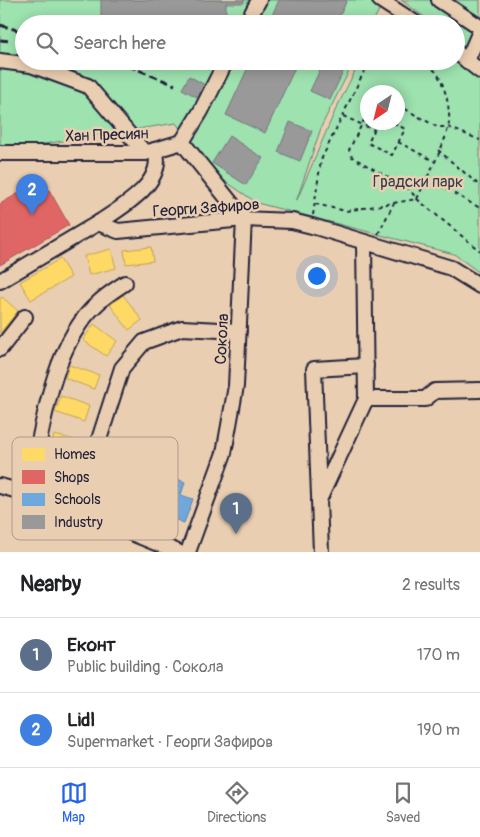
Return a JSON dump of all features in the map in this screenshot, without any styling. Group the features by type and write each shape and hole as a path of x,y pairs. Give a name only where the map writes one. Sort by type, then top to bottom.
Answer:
{"street":[{"path":"251,15 259,0"},
{"path":"380,0 403,15"},
{"path":"439,0 460,15"},
{"path":"465,18 480,29 465,51"},
{"path":"465,60 480,71"},
{"path":"0,61 15,63"},
{"path":"0,282 98,223 141,194 151,178 158,157 88,86 45,70"},
{"path":"222,70 201,111 182,142 244,219"},
{"name":"Хан Пресиян","path":"0,153 150,151 182,142"},
{"name":"Георги Зафиров","path":"98,223 118,230 244,219 292,221 451,268 480,286"},
{"name":"Сокола","path":"188,552 224,453 236,386 244,219"},
{"path":"319,500 366,399 368,243"},
{"path":"41,437 48,401 60,360 81,322 97,303 126,283"},
{"path":"0,349 25,317"},
{"path":"100,437 122,368 144,342 182,328 239,331"},
{"path":"321,552 314,369 366,366"},
{"path":"366,399 425,400 435,391 480,390"},
{"path":"149,540 178,552"}],"path":[{"path":"312,226 321,160 365,70"},
{"path":"417,199 448,127 449,114 441,82 434,70"},
{"path":"405,109 437,127 448,127 480,140"},
{"path":"342,116 360,124"},
{"path":"360,126 349,150 352,157 409,189 417,199 480,252"},
{"path":"374,130 368,143 392,155 403,130"},
{"path":"398,142 434,161"},
{"path":"438,150 480,186"},
{"path":"426,178 480,208"},
{"path":"315,204 346,211 417,199"},
{"path":"368,243 394,202"}],"green space":[{"name":"Градски парк","path":"0,0 384,0 376,15 15,15 15,70 350,70 322,125 296,202 335,111 356,70 465,68 480,81 480,273 454,254 257,203 212,172 176,123 0,151"},
{"path":"401,0 480,0 480,50 478,55 465,46 465,15 422,15"}],"building: Homes":[{"path":"151,247 153,261 126,264 124,250"},
{"path":"111,249 116,268 89,275 84,256"},
{"path":"60,259 71,277 31,300 20,282"},
{"path":"123,295 142,320 129,330 110,305"},
{"path":"2,297 18,311 0,333 0,299"},
{"path":"94,324 117,341 106,356 83,340"},
{"path":"69,365 99,375 94,389 65,378"},
{"path":"61,396 89,406 84,422 55,412"}],"building: Shops":[{"path":"43,179 69,225 0,265 0,204"}],"building: Schools":[{"path":"178,479 185,482 181,495 193,499 184,523 178,521"}],"building: Industry":[{"path":"101,0 244,0 244,3 226,3 226,15 101,15"},
{"path":"279,0 347,0 340,15 272,15"},
{"path":"247,70 294,70 265,133 226,115"},
{"path":"320,70 344,70 330,100 310,91"},
{"path":"189,76 205,85 197,97 182,89"},
{"path":"290,122 312,131 300,161 278,152"},
{"path":"229,136 263,158 246,185 212,163"}],"railway":[{"path":"0,25 15,29"},
{"path":"0,40 10,41"},
{"path":"139,70 175,85"}],"place":[{"name":"Lidl","path":"32,215"},
{"name":"Еконт","path":"236,534"}]}
